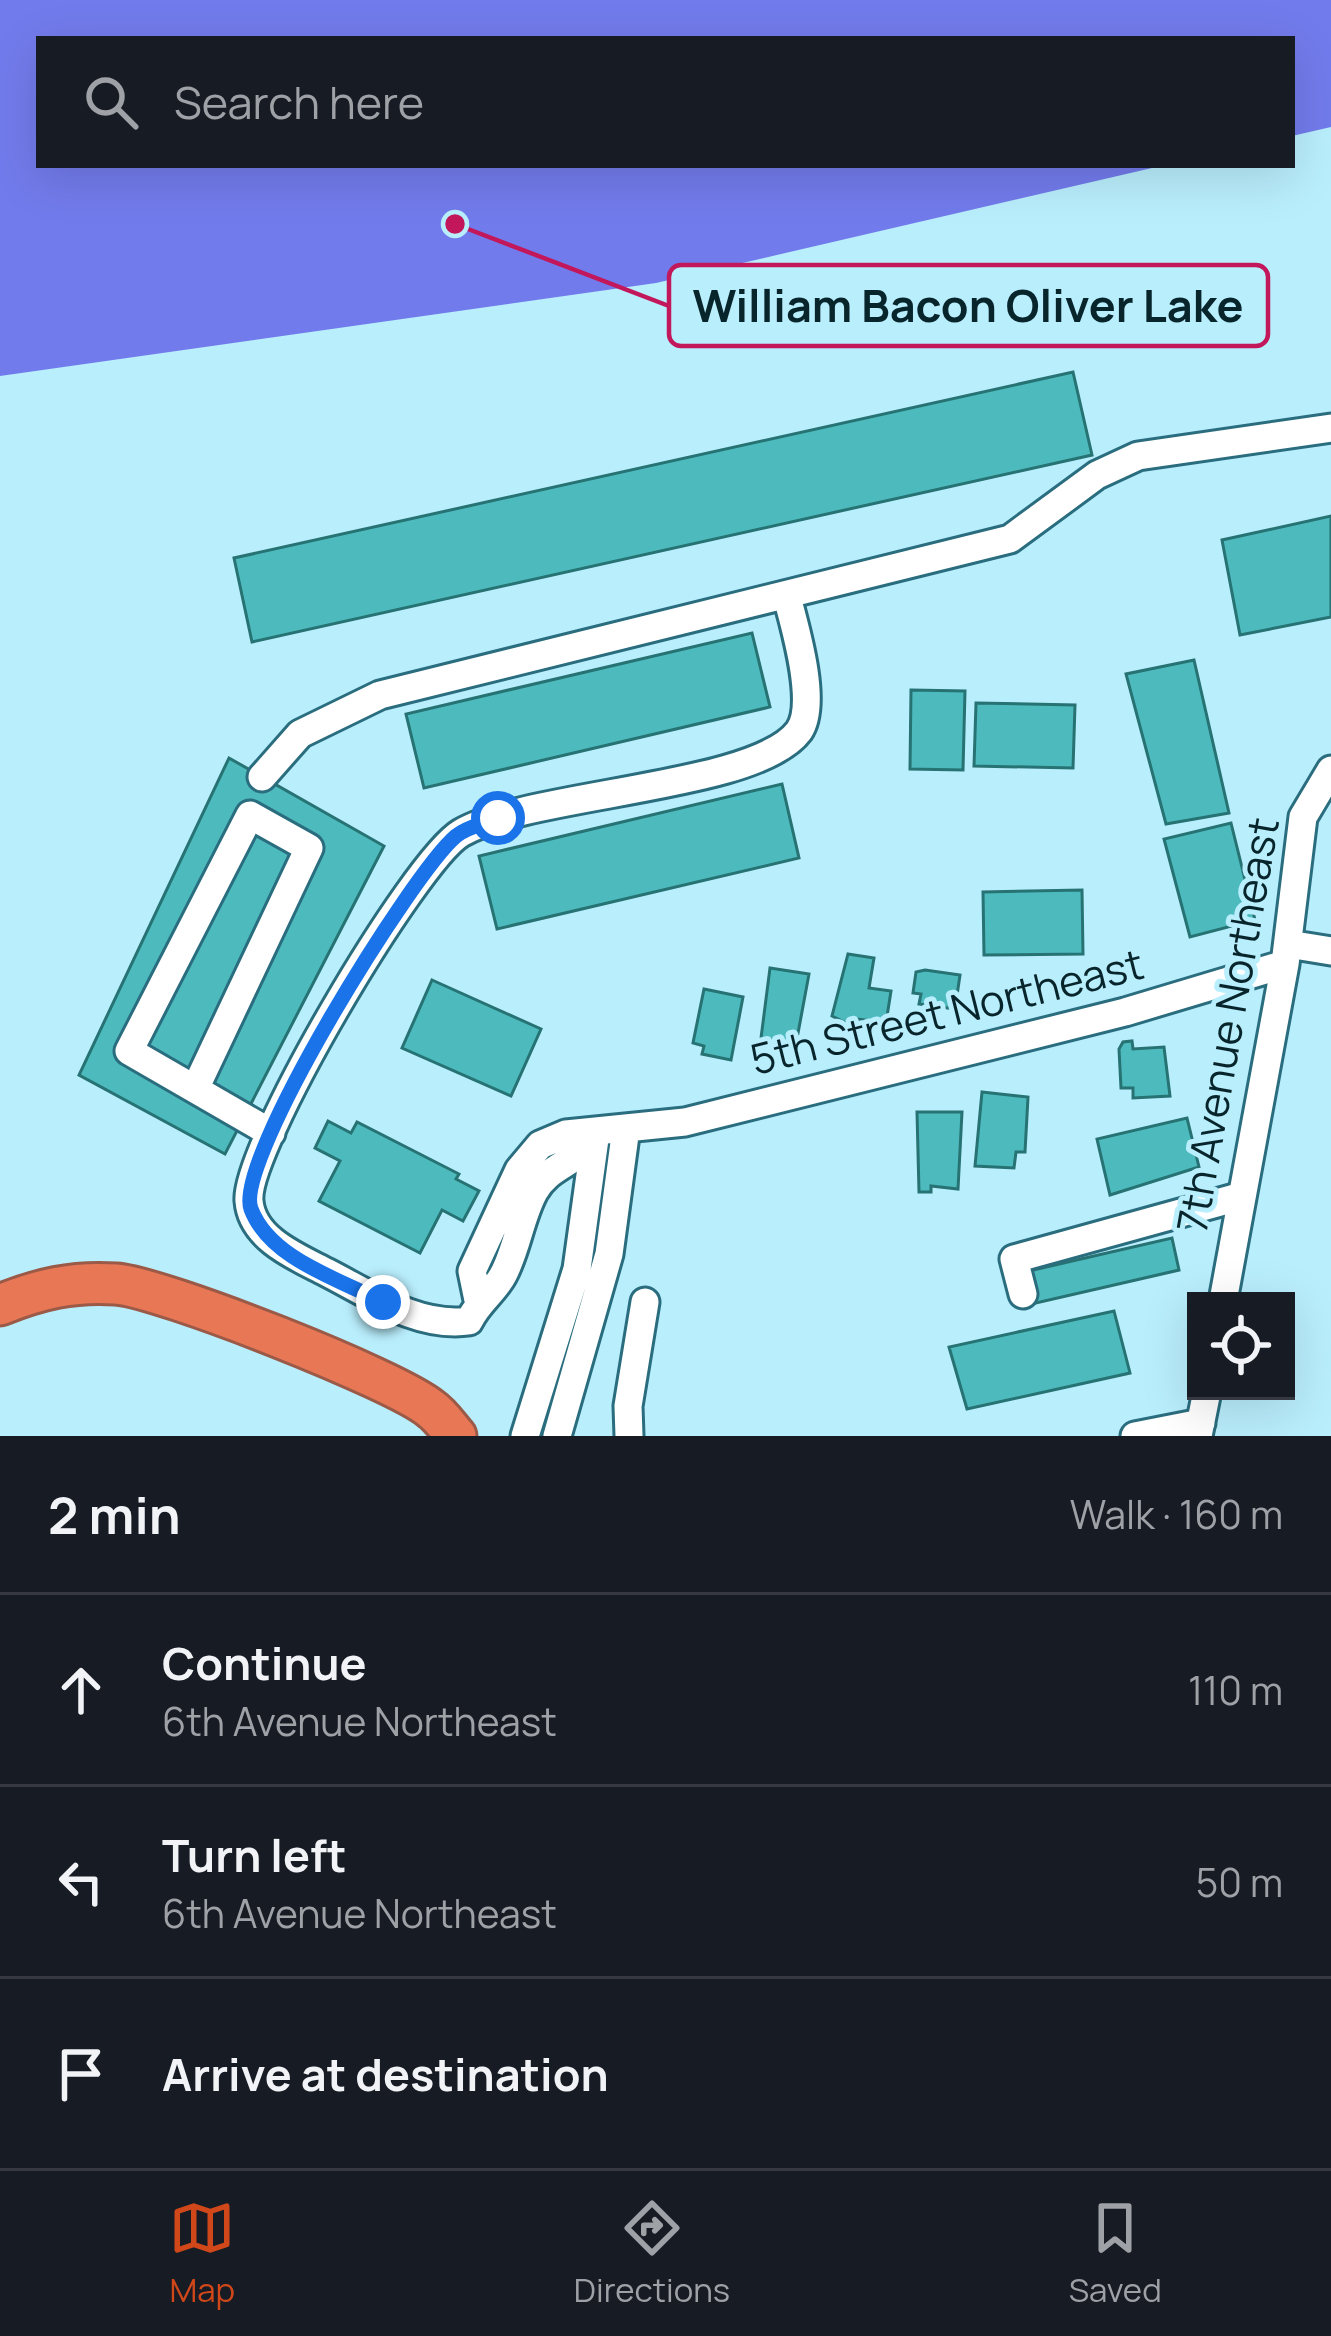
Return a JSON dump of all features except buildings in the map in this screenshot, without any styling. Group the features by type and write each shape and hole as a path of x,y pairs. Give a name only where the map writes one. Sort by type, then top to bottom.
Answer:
{"highway":[{"path":"0,1305 57,1284 120,1284 175,1298 386,1384 430,1407 456,1436"}],"street":[{"path":"262,777 300,734 380,695 1010,539 1096,475 1138,456 1331,428"},
{"path":"595,1135 583,1157 554,1169 534,1191 501,1280 478,1300 470,1321 442,1325 383,1302 278,1247 249,1204 252,1169 344,993 458,835 498,818 682,779 766,754 799,731 807,708 787,597"},
{"name":"7th Avenue Northeast","path":"1225,1292 1287,954 1303,817 1331,770"},
{"path":"195,1089 309,848 250,814 129,1051 195,1089 271,1132"},
{"path":"1287,954 1331,951"},
{"name":"5th Street Northeast","path":"482,1246 519,1170 540,1144 566,1134 595,1135 685,1122 755,1105 1125,1012 1287,954"},
{"path":"557,1436 609,1254 626,1128"},
{"path":"525,1436 560,1334 586,1216 595,1135"},
{"path":"534,1191 550,1190 568,1198 586,1216"},
{"path":"1023,1294 1014,1259 1242,1196"},
{"path":"478,1300 472,1271 482,1246 511,1255"},
{"path":"629,1436 628,1406 645,1302"},
{"path":"1142,1435 1199,1430 1205,1400"}],"shaded area":[{"path":"0,0 1331,0 1331,127 1295,135 1295,36 36,36 36,168 1152,168 656,283 0,376"}],"place":[{"name":"William Bacon Oliver Lake","path":"455,224"}],"route":[{"path":"383,1302 278,1247 249,1204 252,1169 344,993 419,881 458,835 498,818"}]}
